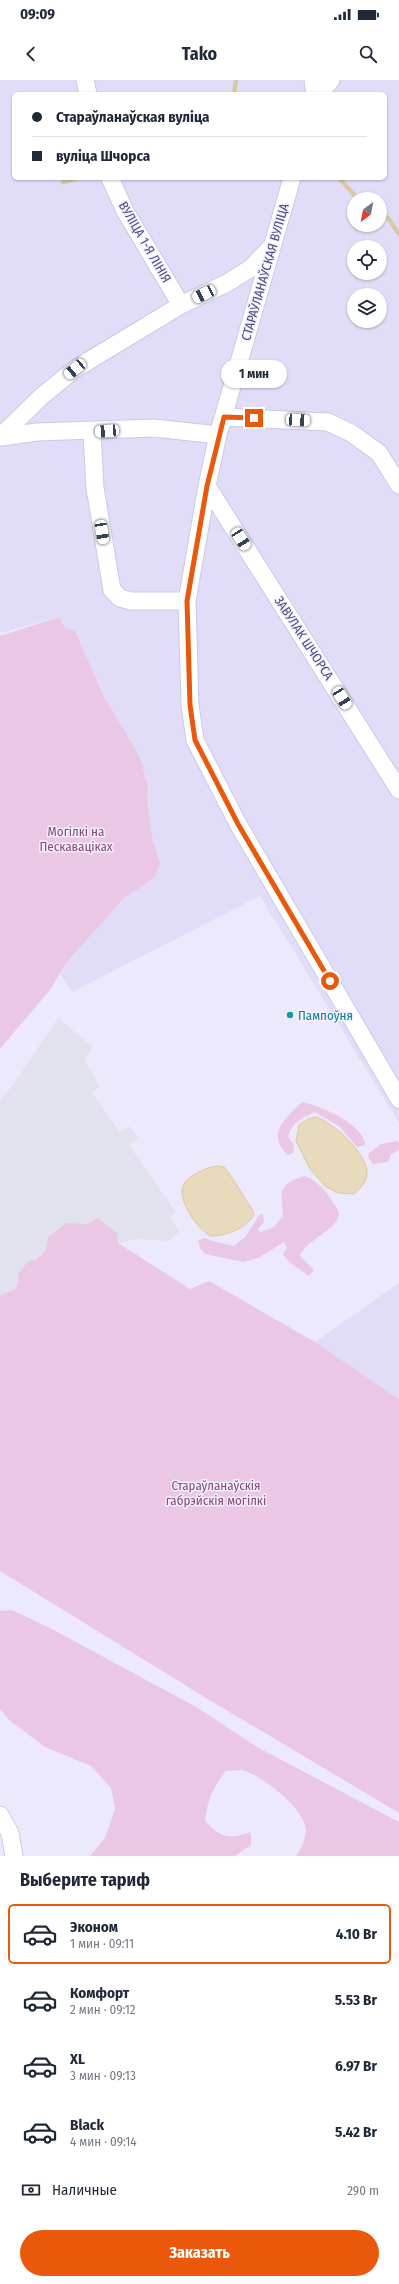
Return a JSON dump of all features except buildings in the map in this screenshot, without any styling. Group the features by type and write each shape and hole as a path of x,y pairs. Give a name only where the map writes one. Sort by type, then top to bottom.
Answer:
{"street":[{"path":"85,80 88,92"},
{"path":"313,80 315,92"},
{"path":"321,92 331,80"},
{"name":"ВУЛІЦА 1-Я ЛІНІЯ","path":"111,180 125,211 181,305"},
{"name":"СТАРАЎЛАНАЎСКАЯ ВУЛІЦА","path":"291,180 218,435 207,486 187,601 190,705 195,740 238,824 399,1099"},
{"path":"1,437 42,396 75,369 181,305 227,283 251,268 272,246"},
{"path":"224,417 328,422 351,433 379,453 399,485"},
{"path":"1,437 37,432 92,432 154,428 218,435"},
{"path":"92,432 95,488 112,590 120,598 131,601 187,601"},
{"name":"ЗАВУЛАК ШЧОРСА","path":"207,486 399,790"},
{"path":"0,1815 10,1833 14,1856"}],"shaded area":[{"path":"0,80 399,80 399,1123 260,896 72,992 58,971 135,886 59,617 0,633"},
{"path":"58,1018 93,1047 84,1059 99,1086 92,1093 120,1132 129,1126 138,1138 129,1145 176,1212 170,1216 179,1232 168,1241 139,1239 118,1243 88,1224 66,1223 48,1237 46,1250 37,1259 27,1262 18,1273 18,1283 11,1293 0,1296 0,1101 15,1082"},
{"path":"316,1117 331,1125 349,1140 366,1166 367,1174 365,1180 362,1186 354,1194 338,1193 325,1186 310,1169 296,1141 299,1125 308,1119"},
{"path":"217,1166 224,1167 229,1173 254,1215 251,1220 235,1231 222,1235 210,1236 200,1227 190,1214 183,1200 182,1192 185,1182 193,1176 203,1170"},
{"path":"399,1283 399,1399 315,1342"}],"green space":[{"name":"Могілкі на Пескаваціках","path":"59,617 65,628 75,631 104,697 140,757 148,787 147,799 152,837 160,863 154,878 124,898 66,963 50,990 0,1049 0,636"},
{"path":"302,1102 319,1107 350,1123 358,1130 365,1145 357,1147 340,1127 315,1112 302,1118 292,1127 288,1136 294,1145 293,1153 288,1155 281,1147 278,1140 278,1133 284,1120"},
{"path":"397,1141 399,1143 399,1150 391,1154 388,1162 373,1164 368,1157 369,1153 381,1144"},
{"path":"305,1176 316,1182 325,1191 337,1208 339,1214 334,1225 308,1245 300,1256 314,1270 309,1276 290,1263 283,1254 287,1248 284,1242 258,1258 243,1262 205,1254 200,1248 198,1240 205,1238 234,1246 245,1237 260,1214 263,1215 264,1222 258,1229 261,1232 274,1227 283,1216 283,1189 290,1182"},
{"name":"Стараўланаўскія габрэйскія могілкі","path":"98,1218 117,1233 118,1243 190,1289 209,1281 315,1342 399,1399 399,1813 206,1698 0,1571 0,1296 16,1288 18,1274 27,1262 37,1259 46,1250 48,1237 66,1223 88,1224"},
{"path":"12,1610 50,1628 198,1708 257,1747 399,1822 399,1856 296,1856 303,1844 306,1830 304,1822 298,1812 270,1785 241,1770 226,1771 221,1777 211,1794 205,1821 216,1831 226,1836 236,1836 251,1832 251,1845 235,1856 90,1856 105,1838 115,1809 111,1788 91,1766 45,1747 9,1720 0,1709 0,1611"}],"waterway":[{"path":"234,92 236,80"},
{"path":"63,182 70,180"},
{"path":"341,180 352,192"},
{"path":"387,218 399,234"}],"place":[{"name":"Пампоўня","path":"290,1015"}],"route":[{"path":"254,418 224,417 218,435 198,533 187,601 190,705 195,740 238,824 330,981"}]}
